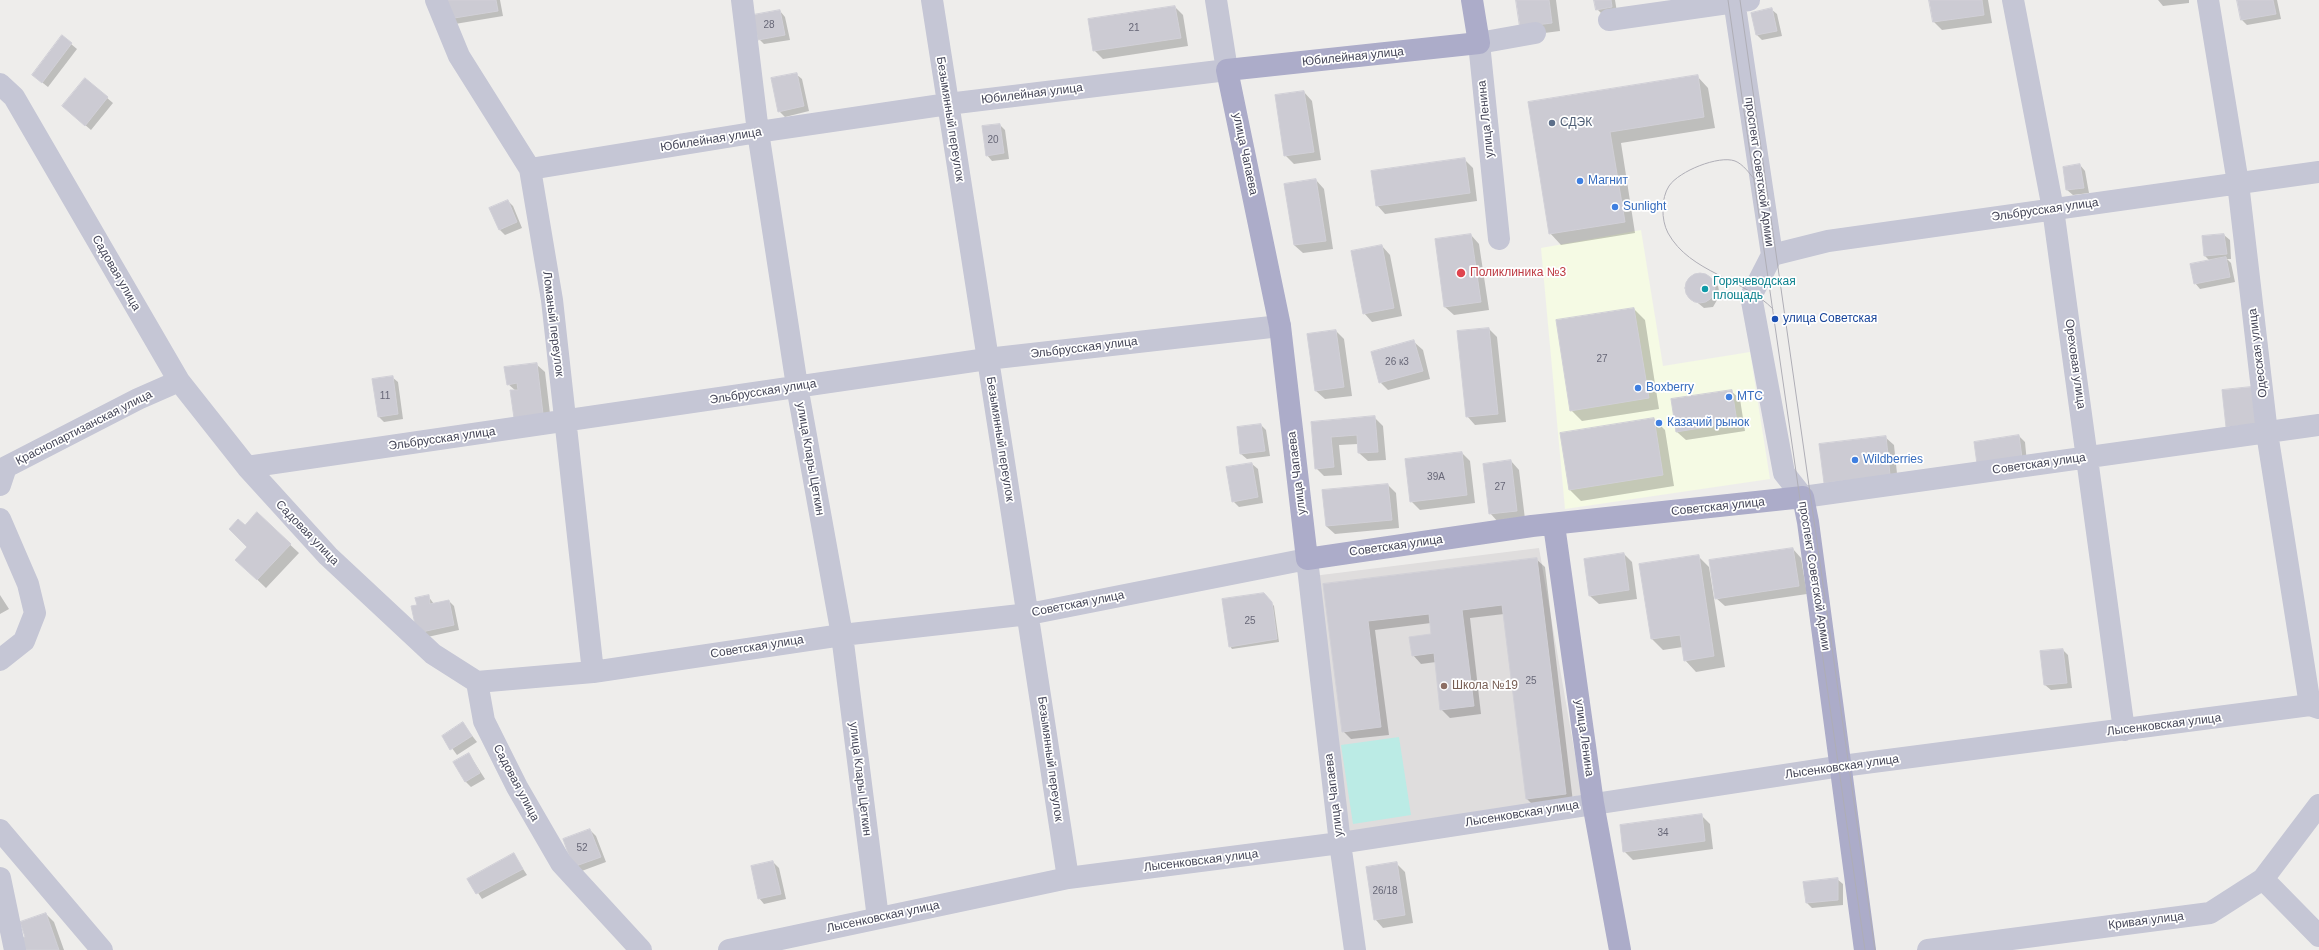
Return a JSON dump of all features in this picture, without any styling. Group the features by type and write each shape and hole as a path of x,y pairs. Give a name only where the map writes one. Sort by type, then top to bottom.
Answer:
{"main road":[{"name":"улица Ленина","path":"1472,0 1479,43"},
{"name":"Юбилейная улица","path":"1227,70 1479,43"},
{"name":"улица Чапаева","path":"1227,70 1280,326 1307,559"},
{"name":"Советская улица","path":"1307,559 1532,526 1554,525 1803,498"},
{"name":"проспект Советской Армии","path":"1803,498 1808,522 1842,766 1865,950"},
{"name":"улица Ленина","path":"1554,525 1593,803 1620,950"}],"street":[{"name":"Ломаный переулок","path":"436,0 459,56 530,169 552,300 593,672"},
{"name":"улица Клары Цеткин","path":"742,0 758,132 797,386 842,635 878,918"},
{"name":"Безымянный переулок","path":"932,0 987,359 1029,614 1068,878"},
{"name":"улица Чапаева","path":"1216,0 1227,70"},
{"name":"Ореховая улица","path":"2013,0 2053,209 2124,730"},
{"name":"Одесская улица","path":"2208,0 2238,183 2267,433 2314,707"},
{"path":"1609,20 1739,1"},
{"name":"проспект Советской Армии","path":"1739,1 1772,255 1751,296 1784,473 1803,498"},
{"name":"Юбилейная улица","path":"1479,43 1535,33"},
{"name":"улица Ленина","path":"1479,43 1499,239"},
{"name":"Юбилейная улица","path":"530,169 758,132 948,104 1227,70"},
{"name":"Садовая улица","path":"0,84 14,97 179,381 247,467 339,566 433,654 477,682 484,722 517,787 561,863 641,950"},
{"name":"Эльбрусская улица","path":"1772,255 1828,241 2319,172"},
{"name":"Эльбрусская улица","path":"247,467 565,422 797,386 987,359 1280,326"},
{"name":"Краснопартизанская улица","path":"0,485 6,467 138,399 179,381"},
{"name":"Советская улица","path":"1803,498 2319,425"},
{"path":"0,520 28,584 35,613 24,641 0,660"},
{"name":"улица Чапаева","path":"1307,559 1340,843 1355,950"},
{"name":"Советская улица","path":"477,682 593,672 842,635 1029,614 1307,559"},
{"name":"Лысенковская улица","path":"729,950 1068,878 1340,843 1842,766 2314,707"},
{"name":"Кривая улица","path":"1928,950 2210,913 2263,879 2319,804"},
{"path":"0,830 102,950"},
{"path":"0,878 15,950"},
{"path":"2263,879 2319,936"}],"shaded area":[{"name":"Казачий рынок","path":"1641,230 1663,366 1750,352 1770,479 1565,509 1541,248"},
{"name":"Школа №19","path":"1539,548 1582,795 1343,837 1313,576"},
{"path":"1399,737 1411,815 1353,824 1341,745"}],"building":[{"path":"445,0 496,0 498,11 448,19"},
{"path":"1516,0 1549,0 1552,23 1520,27"},
{"path":"1594,0 1611,0 1612,7 1596,10"},
{"path":"1929,0 1982,0 1984,15 1933,22"},
{"path":"2237,0 2273,0 2276,14 2241,20"},
{"path":"1175,6 1181,38 1093,51 1088,19"},
{"path":"1772,8 1777,31 1756,35 1751,13"},
{"path":"780,10 785,35 758,40 753,15"},
{"path":"62,35 72,43 42,83 32,75"},
{"path":"797,73 804,106 778,112 771,78"},
{"path":"1698,75 1704,117 1610,132 1625,222 1549,234 1528,102"},
{"path":"85,78 108,97 85,126 62,106"},
{"path":"1304,91 1314,152 1284,156 1275,95"},
{"path":"1000,124 1004,153 986,156 982,126"},
{"path":"1465,158 1470,193 1376,206 1371,171"},
{"path":"2080,164 2084,188 2066,190 2063,167"},
{"path":"1316,179 1326,241 1294,245 1284,184"},
{"path":"508,200 517,222 499,230 489,208"},
{"path":"1471,234 1481,302 1444,307 1435,239"},
{"path":"2224,234 2227,254 2204,256 2202,236"},
{"path":"1382,245 1394,308 1363,314 1351,251"},
{"path":"2226,257 2230,277 2194,284 2190,264"},
{"path":"1700,273 1711,277 1715,288 1711,299 1700,303 1689,299 1685,288 1689,277"},
{"path":"1634,308 1649,398 1570,411 1556,320"},
{"path":"1489,328 1498,414 1466,417 1457,331"},
{"path":"1336,330 1344,387 1315,391 1307,334"},
{"path":"1414,340 1423,371 1379,383 1371,352"},
{"path":"537,363 543,414 514,418 510,390 518,390 517,383 507,385 504,367"},
{"path":"393,376 398,414 378,417 372,379"},
{"path":"2251,387 2256,424 2226,427 2222,390"},
{"path":"1732,390 1737,422 1676,432 1671,399"},
{"path":"1375,416 1378,452 1358,453 1357,435 1331,437 1334,467 1315,469 1311,422"},
{"path":"1654,418 1663,475 1569,490 1560,433"},
{"path":"1261,424 1265,451 1240,454 1237,427"},
{"path":"2019,435 2022,458 1977,464 1974,442"},
{"name":"Wildberries","path":"1886,436 1890,475 1824,483 1819,444"},
{"path":"1462,452 1467,495 1410,502 1405,459"},
{"path":"1511,460 1517,511 1489,514 1483,464"},
{"path":"1252,463 1258,497 1232,502 1226,467"},
{"path":"1388,484 1392,520 1326,526 1322,490"},
{"path":"257,512 291,544 257,580 235,560 247,547 229,529 238,519 245,525"},
{"path":"1793,548 1799,586 1715,599 1709,560"},
{"path":"1624,553 1629,590 1589,596 1584,559"},
{"path":"1699,555 1714,656 1684,661 1680,635 1651,639 1639,564"},
{"path":"1537,558 1566,794 1526,799 1502,605 1462,610 1474,706 1440,710 1434,653 1412,656 1409,637 1431,634 1429,614 1368,621 1381,727 1342,732 1323,584"},
{"path":"1264,593 1272,602 1277,639 1229,647 1222,599"},
{"path":"429,595 430,604 449,600 454,625 417,633 411,606 417,605 415,598"},
{"path":"2063,649 2067,683 2044,685 2040,651"},
{"path":"463,722 472,736 450,750 442,736"},
{"path":"469,753 480,773 465,782 453,762"},
{"path":"1702,814 1705,841 1623,852 1620,825"},
{"path":"590,829 601,857 573,867 563,839"},
{"path":"514,853 523,869 476,894 467,879"},
{"path":"773,861 781,894 758,899 751,866"},
{"path":"1397,862 1405,915 1374,920 1366,867"},
{"path":"1838,878 1838,900 1806,903 1803,882"},
{"path":"46,913 59,950 21,950 17,939 25,937 20,922"}],"tram line":[{"path":"1728,0 1865,950"},
{"path":"1740,0 1875,950"},
{"path":"1755,180 1738,162 1728,160 1710,162 1690,170 1674,180 1666,191 1664,197 1663,216 1668,233 1689,257 1761,298 1773,309"}],"place":[{"name":"СДЭК","path":"1552,123"},
{"name":"Магнит","path":"1580,181"},
{"name":"Sunlight","path":"1615,207"},
{"name":"Поликлиника №3","path":"1461,273"},
{"name":"Горячеводская площадь","path":"1705,289"},
{"name":"улица Советская","path":"1775,319"},
{"name":"Boxberry","path":"1638,388"},
{"name":"МТС","path":"1729,397"},
{"name":"Казачий рынок","path":"1659,423"},
{"name":"Wildberries","path":"1855,460"},
{"name":"Школа №19","path":"1444,686"}]}
